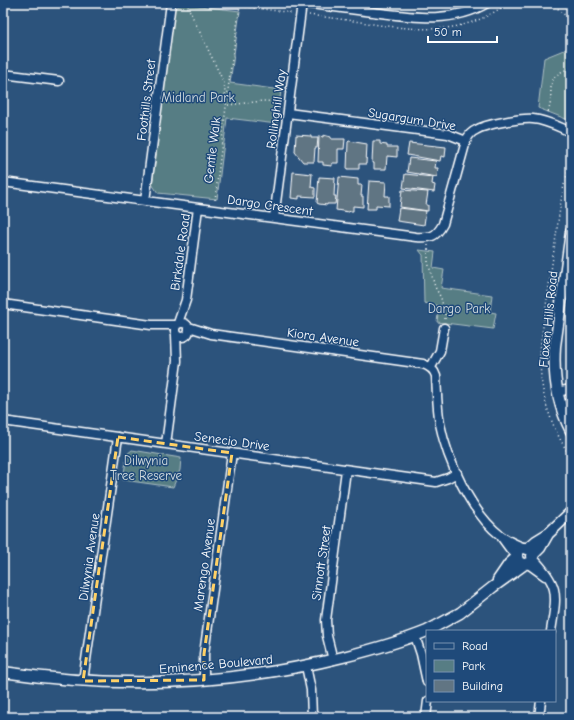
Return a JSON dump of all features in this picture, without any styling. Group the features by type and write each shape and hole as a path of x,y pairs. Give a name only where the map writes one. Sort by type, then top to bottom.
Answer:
{"street":[{"name":"Foothills Street","path":"145,201 171,3"},
{"path":"303,3 356,6 405,16 438,17 470,11 487,3"},
{"name":"Rollinghill Way","path":"274,218 303,3"},
{"path":"3,74 59,81"},
{"name":"Sugargum Drive","path":"288,114 448,134 466,141 471,133 486,125 526,119 542,120 571,132"},
{"path":"430,237 439,231 443,224 466,141"},
{"name":"Dargo Crescent","path":"3,182 416,237 430,237"},
{"name":"Birkdale Road","path":"177,361 187,330 186,300 198,208"},
{"name":"Flaxen Hills Road","path":"571,232 555,346 557,392 562,410 571,431"},
{"name":"Birkdale Road","path":"166,444 177,361 176,329 186,300"},
{"path":"3,304 176,329 181,337 187,330 183,322 176,329"},
{"path":"444,328 440,351 431,367 435,373 437,409 444,441 457,474 477,510 501,536 521,563 528,556"},
{"name":"Kiora Avenue","path":"187,330 423,364 431,367"},
{"path":"557,392 571,389"},
{"name":"Senecio Drive","path":"3,421 436,482 457,474"},
{"name":"Dilwynia Avenue","path":"83,681 118,437"},
{"name":"Marengo Avenue","path":"204,680 204,654 232,453"},
{"name":"Sinnott Street","path":"333,660 327,636 326,620 346,470"},
{"name":"Eminence Boulevard","path":"429,630 460,613 493,586 528,556 536,541 549,533 571,512"},
{"path":"501,536 514,544 540,566 554,586 556,597 552,630"},
{"name":"Eminence Boulevard","path":"493,586 509,564 517,556"},
{"name":"Eminence Boulevard","path":"3,672 83,681 148,683 204,680 306,666 333,660 426,631"},
{"path":"415,636 426,677"},
{"path":"306,666 311,690 312,717"},
{"path":"426,717 428,702"},
{"path":"539,717 542,702"}],"path":[{"path":"186,3 224,83 227,105 263,101 289,103"},
{"name":"Gentle Walk","path":"215,200 230,73 240,6 218,3"},
{"path":"552,3 571,22"},
{"path":"548,112 552,101 550,90 553,79 560,72 571,68"},
{"path":"430,237 428,262 445,314 444,328"}],"highlighted area":[{"path":"118,437 232,453 204,654 204,680 83,681"}],"green space":[{"name":"Midland Park","path":"182,4 240,11 230,83 281,90 277,124 227,118 217,199 158,193 152,184 174,9"},
{"path":"571,47 571,121 538,108 544,58"},
{"name":"Dargo Park","path":"419,250 435,252 433,268 444,270 441,288 492,295 490,312 496,313 493,329 437,322 439,306 424,303 423,255"},
{"name":"Dilwynia Tree Reserve","path":"132,450 181,458 180,470 173,487 123,480 127,454"}],"building":[{"path":"296,135 318,138 317,148 315,148 314,162 303,162 295,152"},
{"path":"323,135 331,137 331,139 345,139 344,149 338,149 338,163 332,163 332,166 323,165 323,162 318,162 319,136 323,137"},
{"path":"349,141 367,144 366,164 359,164 359,169 347,169"},
{"path":"373,141 380,141 380,144 387,145 387,147 397,147 397,157 387,156 386,169 374,169 374,163 372,163"},
{"path":"409,143 446,147 445,157 441,156 440,161 407,155"},
{"path":"409,158 436,161 435,168 438,168 437,177 407,172"},
{"path":"293,172 312,174 311,187 315,188 315,197 299,196 299,199 291,198"},
{"path":"405,174 433,177 432,184 435,185 434,192 403,188"},
{"path":"319,177 335,178 335,204 327,205 317,203"},
{"path":"339,177 358,179 358,185 362,185 361,196 363,196 363,207 353,206 353,211 349,212 336,210"},
{"path":"369,181 386,182 385,196 389,196 389,206 376,205 376,209 367,209"},
{"path":"402,190 428,192 426,205 428,205 428,211 400,207"},
{"path":"399,208 426,211 424,225 397,221"}]}
